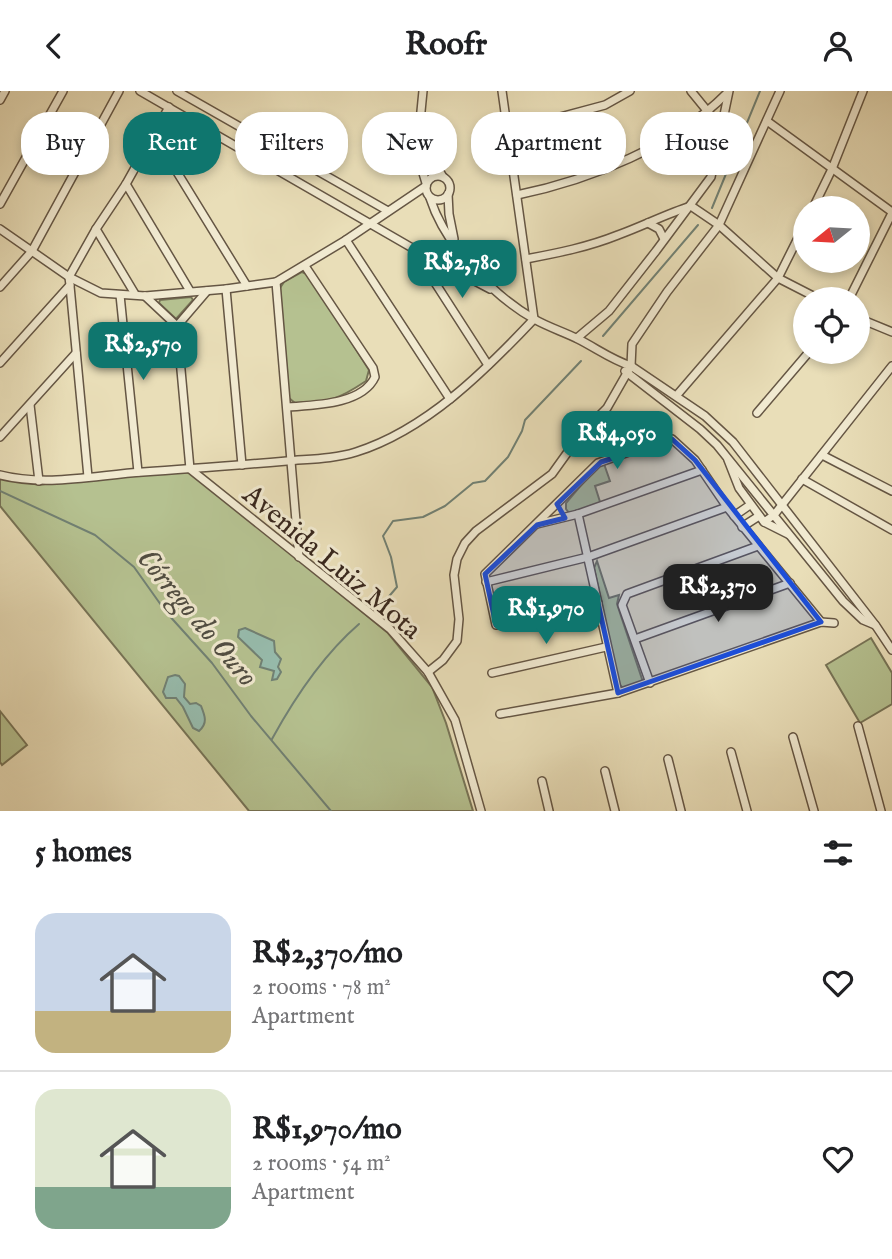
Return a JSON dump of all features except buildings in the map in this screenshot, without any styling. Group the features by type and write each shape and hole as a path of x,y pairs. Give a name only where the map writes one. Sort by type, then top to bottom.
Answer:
{"street":[{"path":"0,100 5,91"},
{"path":"0,204 63,91"},
{"path":"0,287 32,251 119,91"},
{"path":"140,91 501,296 534,319 631,366 677,395 733,442 892,650"},
{"path":"177,91 388,211"},
{"path":"420,112 422,91"},
{"path":"502,91 506,112"},
{"path":"580,112 606,105 630,91"},
{"path":"691,91 709,112 729,91"},
{"path":"725,112 729,91"},
{"path":"428,672 443,660 457,641 459,619 454,575 457,559 465,543 552,474 580,435 607,408 628,374 632,344 667,292 719,225 780,91"},
{"path":"819,196 863,91"},
{"path":"166,112 169,107"},
{"path":"767,121 892,212 855,287"},
{"path":"223,138 232,122"},
{"path":"517,195 557,186 640,153"},
{"path":"0,363 70,281 96,229 131,175"},
{"path":"179,175 247,286"},
{"path":"424,175 440,222 469,263 501,296"},
{"path":"514,175 534,319"},
{"path":"577,338 609,311 691,207 711,175"},
{"path":"0,229 70,281 101,293 145,296 226,289 276,282 346,240 403,202 435,176 443,177 450,187 449,214 454,243"},
{"path":"126,184 190,291"},
{"path":"403,202 430,198 438,201 449,194"},
{"path":"526,259 573,250 691,207 719,225 778,278 795,287"},
{"path":"648,223 659,229 664,239"},
{"path":"96,229 135,294"},
{"path":"346,240 450,398"},
{"path":"677,395 778,278 793,248"},
{"path":"414,249 488,365"},
{"path":"288,407 341,401 370,384 375,377 373,368 305,266"},
{"path":"70,281 88,477"},
{"path":"276,282 299,557"},
{"path":"226,289 242,465"},
{"path":"177,326 207,291"},
{"path":"120,295 138,472"},
{"path":"145,296 177,326 190,469"},
{"path":"0,475 39,481 353,453 376,445 419,421 488,365 534,319"},
{"path":"870,323 892,332"},
{"path":"0,437 76,353"},
{"path":"619,362 628,374 700,429 727,456 843,601 863,620 876,626"},
{"path":"757,412 799,364"},
{"path":"743,527 774,515 892,366"},
{"path":"30,405 39,481"},
{"path":"598,603 496,625 485,574 598,463 665,439 672,439 695,460 727,507 821,622"},
{"path":"727,456 738,488 750,505 762,519 791,536"},
{"path":"822,456 892,491"},
{"name":"Avenida Luiz Mota","path":"190,469 390,629 428,672 455,720 481,811"},
{"path":"537,525 578,515 702,470"},
{"path":"738,488 757,472"},
{"path":"802,479 892,530"},
{"path":"557,504 565,518"},
{"path":"734,516 750,505"},
{"path":"486,582 588,557 727,507"},
{"path":"578,515 618,693"},
{"path":"650,683 622,605 627,594 758,546"},
{"path":"635,639 790,583"},
{"path":"500,714 618,693 821,622 834,623"},
{"path":"492,673 606,647"},
{"path":"858,726 881,811"},
{"path":"793,737 814,811"},
{"path":"731,752 747,811"},
{"path":"668,759 681,811"},
{"path":"605,771 615,811"},
{"path":"542,781 549,811"}],"highlighted area":[{"path":"672,439 695,460 821,622 618,693 598,603 496,625 485,574 537,525 565,518 557,504 601,462"}],"green space":[{"path":"302,272 309,275 369,370 366,381 347,393 325,400 295,403 289,398 280,288 284,282"},
{"path":"191,297 193,300 176,319 159,303 160,300"},
{"path":"603,461 610,481 595,486 601,505 570,514 566,503"},
{"path":"190,470 388,633 432,687 473,811 249,811 0,506 0,477 39,485 89,477"},
{"path":"597,561 609,598 619,595 617,604 643,682 623,688 619,684 594,568"},
{"path":"871,638 892,673 892,704 860,723 826,665"},
{"path":"0,711 27,745 2,765 0,762"}],"shaded area":[{"path":"245,628 274,641 275,652 281,659 278,667 281,672 277,679 272,680 274,671 260,667 262,660 238,637 239,630"},
{"path":"175,675 185,684 184,697 190,704 201,706 205,722 199,731 193,728 176,698 166,698 163,692 168,677"}],"waterway":[{"path":"712,208 760,91"},
{"path":"603,336 698,225"},
{"path":"379,608 397,587 391,557 383,536 393,521 423,517 445,506 473,483 485,481 508,457 525,420 581,361"},
{"name":"Córrego do Ouro","path":"0,491 95,535 134,567 166,612 212,663 251,716 331,811"},
{"path":"272,739 310,678 359,624"}]}
